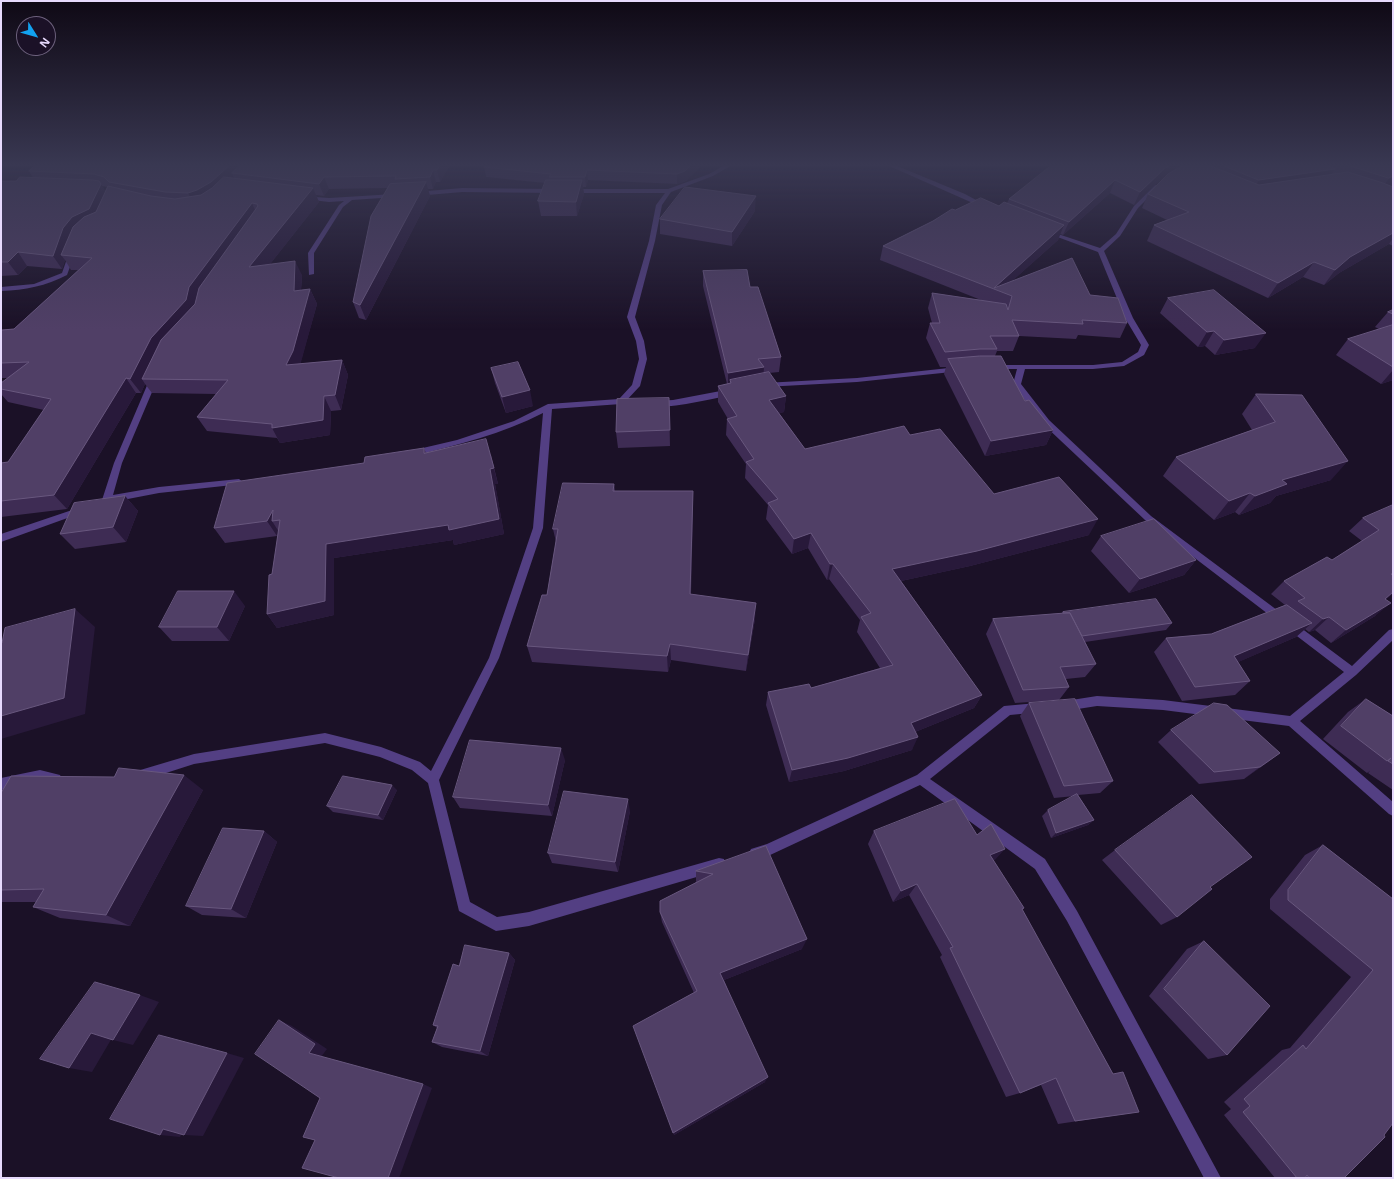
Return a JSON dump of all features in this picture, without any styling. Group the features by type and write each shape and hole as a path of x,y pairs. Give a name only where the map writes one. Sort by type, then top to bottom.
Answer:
{"street":[{"path":"311,274 311,253 332,220"},
{"path":"621,401 636,386 643,359 640,341 631,317 652,241 656,220"},
{"path":"1102,251 1118,234 1127,220"},
{"path":"983,367 1021,368 1124,364 1141,353 1145,345 1142,336 1129,318 1102,251 1039,229"},
{"path":"1,289 30,288 50,282 65,274 76,244"},
{"path":"159,368 145,396 103,501 159,490 245,482"},
{"path":"752,388 767,385 922,374 967,368"},
{"path":"1021,368 1017,384 1046,422 1148,518 1352,672"},
{"path":"648,404 673,403 738,390"},
{"path":"404,455 459,442 517,423 548,407 621,401 634,402"},
{"path":"433,780 494,658 538,528 548,407"},
{"path":"1,538 86,508"},
{"path":"1292,720 1352,672 1393,633"},
{"path":"746,856 768,850 921,779 1008,710 1051,708 1097,700 1163,705 1292,720 1393,810"},
{"path":"130,777 144,775 194,759 325,738 381,752 416,766 433,780 464,906 496,924 529,919 731,860"},
{"path":"1,784 40,776 71,782"},
{"path":"921,779 1040,864 1072,916 1213,1178"}],"building":[{"path":"1,220 70,220 63,228 53,256 18,252 8,262 1,262"},
{"path":"81,220 239,220 189,287 186,300 151,338 130,379 126,378 54,495 1,501 1,463 8,462 51,399 1,389 1,383 29,362 1,363 1,330 14,329 92,258 61,255 73,227"},
{"path":"248,220 287,220 249,267 295,261 294,291 310,289 293,351 286,365 342,360 335,395 324,396 323,420 272,428 272,424 197,417 228,380 142,379 161,340 195,304 199,288"},
{"path":"370,220 406,220 360,305 353,302"},
{"path":"666,220 740,220 732,232"},
{"path":"1051,220 1064,225 994,288 1072,258 1090,295 1118,298 1127,323 1082,320 1083,324 1012,320 1019,336 990,336 997,349 945,352 930,323 940,323 932,293 1006,304 1008,310 1012,296 883,246 933,221"},
{"path":"1167,220 1393,220 1393,233 1350,257 1335,270 1314,262 1278,283 1154,225"},
{"path":"747,270 750,287 758,287 781,357 758,359 764,367 728,373 703,271"},
{"path":"1214,290 1266,333 1224,340 1214,331 1207,332 1168,298"},
{"path":"1393,325 1393,367 1348,339"},
{"path":"1001,356 1025,401 1029,400 1053,430 991,441 948,359"},
{"path":"518,362 530,390 502,397 491,368"},
{"path":"769,372 786,396 769,400 805,449 904,426 910,435 940,429 994,494 1059,477 1098,519 977,551 892,569 982,695 911,723 918,737 848,758 792,770 768,692 809,684 811,688 893,665 861,617 871,613 833,564 830,564 811,533 794,539 768,503 778,499 746,462 754,459 727,419 737,416 718,386 731,383 730,380"},
{"path":"1256,394 1302,395 1348,461 1282,480 1287,484 1255,496 1250,493 1229,501 1176,457 1275,422"},
{"path":"669,398 670,430 616,432 617,399"},
{"path":"486,439 494,468 490,469 499,519 449,530 448,525 326,544 325,601 267,614 269,575 272,574 280,520 272,521 273,510 267,521 214,528 227,483 364,463 365,457 424,448 424,453"},
{"path":"563,483 614,484 613,491 693,491 690,594 756,603 748,655 670,644 667,656 527,646 542,595 547,595 558,529 553,529"},
{"path":"125,496 113,527 60,534 74,503"},
{"path":"1393,505 1393,573 1391,574 1393,576 1393,592 1385,599 1391,603 1346,630 1329,617 1323,619 1298,601 1305,598 1284,581 1327,557 1332,560 1379,530 1363,518"},
{"path":"1154,519 1196,560 1140,579 1101,536"},
{"path":"178,591 234,591 217,627 159,627"},
{"path":"1156,599 1172,623 1082,636 1070,613 1063,613 1063,612"},
{"path":"1287,605 1312,623 1234,656 1250,681 1195,687 1166,638 1211,634"},
{"path":"75,609 64,698 1,716 1,643 5,628"},
{"path":"1070,613 1096,664 1060,667 1069,687 1023,690 993,619"},
{"path":"1075,699 1113,781 1064,786 1029,703"},
{"path":"1366,699 1393,716 1393,764 1388,761 1391,758 1387,761 1341,726"},
{"path":"1214,703 1227,705 1280,753 1260,767 1214,772 1171,730"},
{"path":"470,740 561,748 548,805 453,797"},
{"path":"119,768 184,775 106,915 33,907 44,889 1,890 1,793 11,776 114,777"},
{"path":"343,776 392,785 378,815 327,806"},
{"path":"564,791 628,799 615,862 548,853"},
{"path":"1077,794 1094,820 1056,833 1048,810"},
{"path":"1192,795 1252,857 1210,887 1212,889 1177,917 1115,850"},
{"path":"955,799 977,835 991,824 1005,849 990,855 1024,908 1022,909 1113,1074 1123,1072 1139,1112 1075,1121 1056,1078 1020,1093 950,948 953,947 917,884 901,891 874,831"},
{"path":"223,828 264,831 231,909 186,906"},
{"path":"1323,845 1393,899 1393,1123 1384,1135 1385,1137 1344,1178 1309,1178 1307,1175 1305,1178 1297,1178 1243,1112 1250,1106 1244,1099 1303,1045 1306,1049 1373,970 1288,900 1288,890"},
{"path":"766,846 807,939 720,973 768,1077 673,1133 633,1026 697,991 660,912 660,901 713,874 696,871"},
{"path":"1204,941 1270,1006 1227,1055 1164,989"},
{"path":"465,945 509,953 480,1051 432,1042 438,1026 433,1025 453,964 459,966"},
{"path":"95,982 140,995 113,1040 91,1033 69,1068 40,1059"},
{"path":"279,1020 315,1044 309,1053 423,1084 388,1178 339,1178 302,1168 315,1140 303,1137 320,1098 255,1054"},
{"path":"159,1035 227,1053 184,1135 163,1129 160,1135 110,1119"}]}
